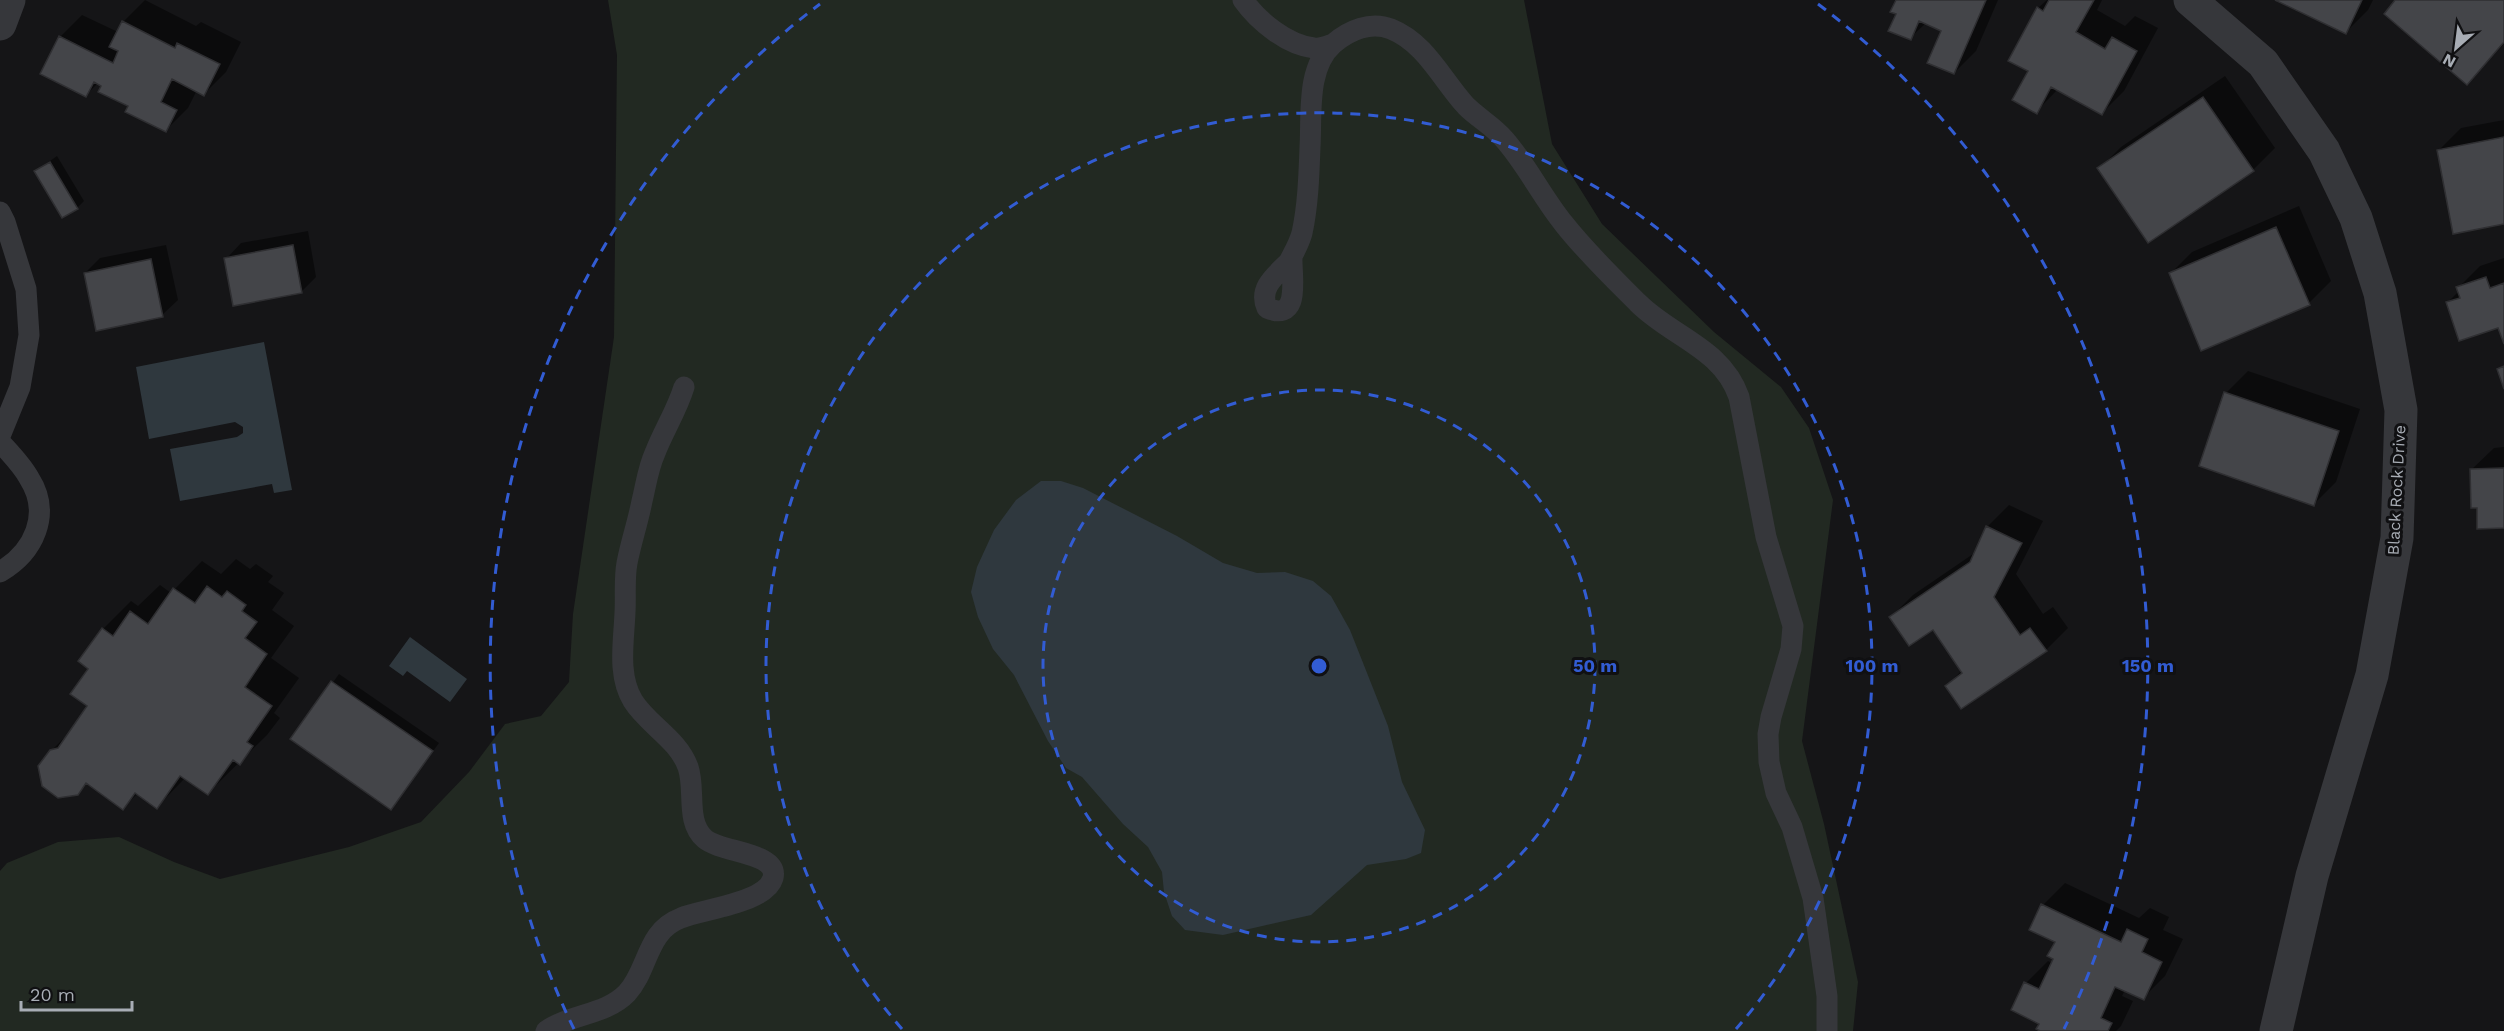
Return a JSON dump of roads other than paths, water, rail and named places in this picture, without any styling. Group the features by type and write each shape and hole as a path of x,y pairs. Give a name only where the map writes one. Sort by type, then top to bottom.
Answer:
{"street":[{"path":"0,24 9,0"},
{"name":"Black Rock Drive","path":"2190,0 2263,63 2324,151 2355,218 2380,293 2400,410 2397,538 2372,675 2312,876 2276,1031"}],"lane":[{"path":"1243,0 1262,21 1300,45 1316,49 1333,44 1354,30 1370,26 1390,28 1407,38 1430,59 1467,107 1506,141 1563,223 1626,292 1643,308 1708,354 1733,381 1739,397 1766,537 1793,626 1788,665 1771,717 1769,762 1776,794 1792,827 1813,898 1827,996 1827,1031"},
{"path":"1289,284 1302,232 1314,81 1323,57 1333,44"},
{"path":"0,212 26,289 29,335 20,387 0,436"},
{"path":"546,1031 569,1018 614,1003 626,993 635,982 655,938 664,927 679,918 749,898 766,890 772,882 774,871 771,863 761,858 718,847 704,839 695,826 692,786 688,767 682,754 642,714 626,684 622,648 627,565 654,453 680,401 684,387"},
{"path":"0,442 29,478 38,498 40,522 29,546 12,566 0,572"}]}
